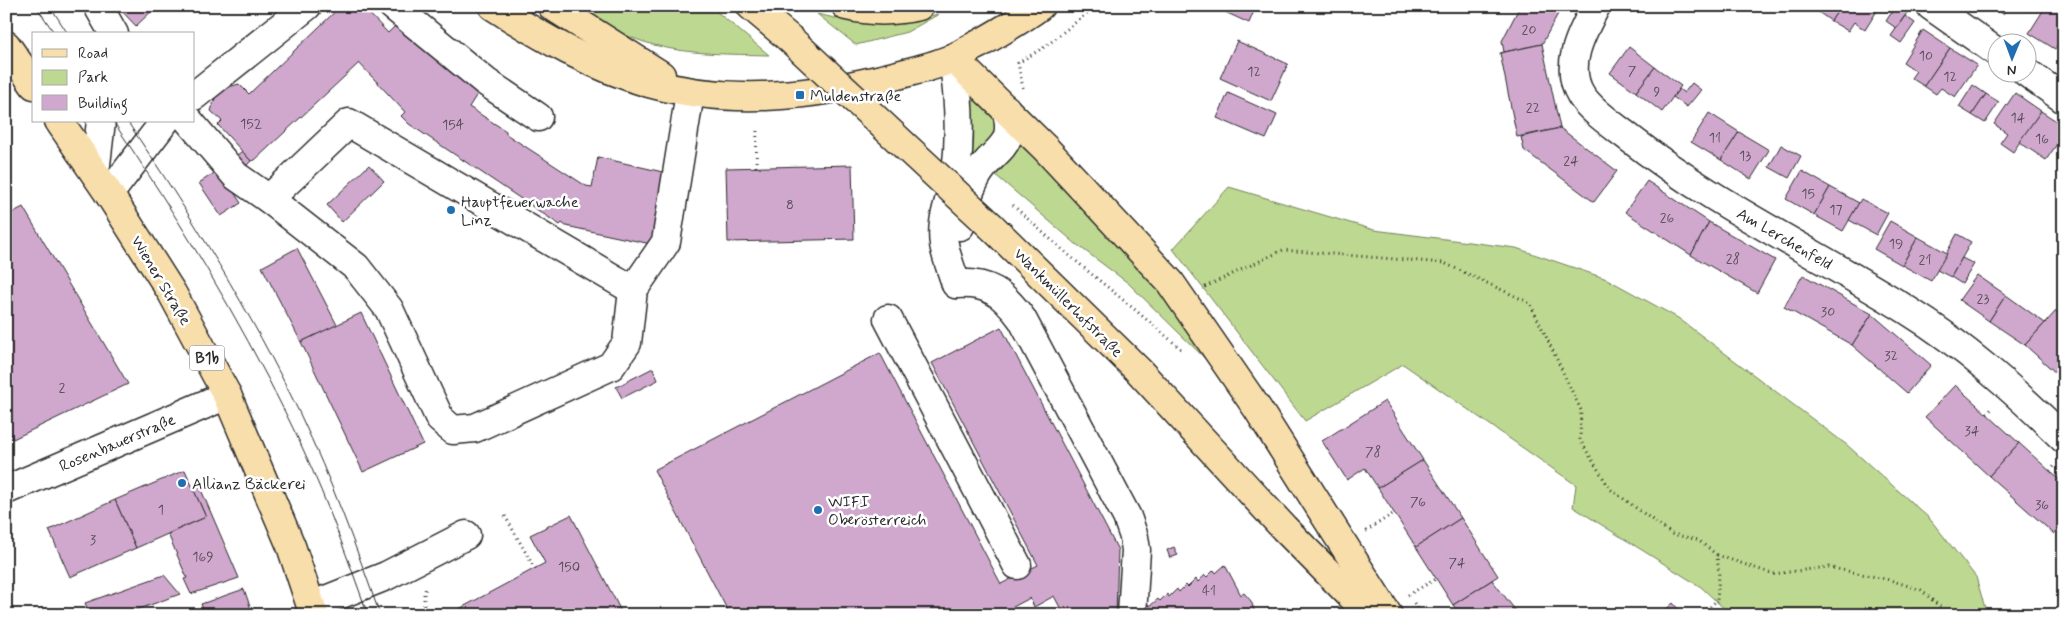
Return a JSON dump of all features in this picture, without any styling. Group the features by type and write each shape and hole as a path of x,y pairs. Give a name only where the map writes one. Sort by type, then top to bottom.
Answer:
{"main road":[{"path":"493,6 563,47 602,66 648,82 690,93 740,97 800,95 857,86 953,58 1024,18 1040,6"},
{"path":"552,6 690,93"},
{"name":"Wankmüllerhofstraße","path":"751,6 789,38 991,226 1139,371 1284,528 1370,615"},
{"path":"846,6 863,10 898,11 919,6"},
{"path":"6,45 32,81"},
{"path":"953,58 1006,109 1170,282 1257,408 1388,615"},
{"name":"Wiener Straße","path":"60,122 172,293 227,395 290,546 312,610"}],"street":[{"path":"98,6 113,32"},
{"path":"195,95 307,6"},
{"path":"393,6 486,82 538,117"},
{"name":"Am Lerchenfeld","path":"1596,6 1576,50 1573,70 1581,95 1603,117 1657,159 1707,193 1767,229 1863,282 1947,336 2024,400 2064,439"},
{"path":"1931,6 1988,46"},
{"path":"953,58 959,94 960,118 956,174 943,223 944,244 956,284"},
{"path":"2038,81 2064,99"},
{"path":"190,122 236,176 356,266 389,309 440,419 453,430 475,428 611,366 627,343 634,290 666,242 690,93"},
{"path":"956,284 958,239 963,211 976,177 986,163 1005,144 1009,135 1011,124 1006,109"},
{"path":"101,122 102,184"},
{"path":"102,184 164,122"},
{"path":"269,199 348,123 634,290"},
{"path":"956,284 974,283 996,292 1011,305 1022,319 1127,517 1136,550 1132,615"},
{"path":"888,319 1017,565"},
{"name":"Rosenbauerstraße","path":"6,490 227,395"},
{"path":"312,610 386,576 466,535"}],"path":[{"path":"1018,63 1046,46 1096,6"},
{"path":"756,167 757,129"},
{"path":"1013,205 1042,233 1140,312 1189,356"},
{"path":"1198,291 1283,250 1444,263 1488,282 1530,303 1581,410 1580,440 1610,489 1672,534 1698,540 1717,555 1773,574 1828,567 1890,580 1921,590 1948,615"},
{"path":"1366,530 1394,513"},
{"path":"505,516 535,569"},
{"path":"1702,615 1717,600 1719,576 1717,555"},
{"path":"1408,595 1436,578"}],"green space":[{"path":"570,6 710,6 769,55 682,51 654,45 611,29"},
{"path":"817,14 848,21 888,24 939,14 907,32 856,45"},
{"path":"978,99 1001,122 996,137 978,159 965,148 970,103"},
{"path":"1017,140 1052,172 1139,265 1226,379 1128,283 1076,244 992,172"},
{"path":"1229,187 1374,230 1516,248 1607,279 1678,318 1847,445 1929,518 1976,577 1987,615 1731,615 1701,587 1573,507 1576,485 1403,364 1305,421 1173,249"}],"building":[{"path":"117,6 157,6 136,26"},
{"path":"341,6 362,6 388,33 398,23 481,88 469,107 506,131 506,134 586,186 592,187 598,157 667,173 651,244 566,226 562,223 560,225 409,124 401,116 405,112 359,63 255,160 251,161 218,125 222,121 211,111 215,98 225,88 239,84 249,94"},
{"path":"1212,6 1256,6 1249,23"},
{"path":"1520,6 1562,6 1542,44 1504,52 1502,41"},
{"path":"1816,6 1841,6 1831,21 1814,9"},
{"path":"1841,6 1880,6 1865,30 1854,22 1848,31 1831,21"},
{"path":"1896,6 1912,6 1896,28 1886,21"},
{"path":"1992,6 2008,6 2003,14"},
{"path":"2019,6 2029,6 2026,11"},
{"path":"2046,6 2051,6 2064,14 2064,35 2055,49 2038,39 2038,32 2030,32"},
{"path":"1905,16 1915,23 1901,43 1891,36"},
{"path":"1923,30 1950,48 1924,86 1911,78 1916,71 1903,62"},
{"path":"1237,41 1288,64 1271,101 1220,78"},
{"path":"1542,44 1560,128 1517,137 1500,53"},
{"path":"1629,47 1655,67 1636,92 1610,73"},
{"path":"1950,48 1977,65 1955,97 1941,88 1936,94 1924,86"},
{"path":"1655,67 1681,86 1662,112 1636,92"},
{"path":"1692,83 1701,90 1687,107 1673,97 1679,89 1684,93"},
{"path":"1973,85 1986,94 1972,115 1959,107"},
{"path":"1228,93 1277,115 1266,139 1217,118"},
{"path":"2015,93 2041,111 2013,152 2000,143 2007,133 1994,124"},
{"path":"1986,94 1999,102 1985,123 1972,115"},
{"path":"2041,111 2064,126 2064,134 2046,160 2019,142"},
{"path":"1709,113 1739,132 1721,160 1691,142"},
{"path":"1560,128 1617,171 1594,202 1524,150 1521,137"},
{"path":"1739,132 1769,150 1751,179 1721,160"},
{"path":"1781,145 1801,156 1789,178 1769,167"},
{"path":"242,151 251,161 245,167 235,157"},
{"path":"369,165 384,181 342,222 327,205"},
{"path":"852,165 854,239 728,242 726,168"},
{"path":"219,170 241,203 221,216 199,183"},
{"path":"1802,171 1830,187 1814,215 1786,199"},
{"path":"1647,181 1709,222 1691,255 1625,212"},
{"path":"1830,187 1859,203 1843,231 1814,215"},
{"path":"1861,199 1888,213 1876,235 1849,220"},
{"path":"23,207 128,384 13,439 6,423 6,216"},
{"path":"1890,221 1918,237 1902,265 1874,249"},
{"path":"1709,222 1775,260 1757,293 1691,255"},
{"path":"1957,234 1971,242 1951,277 1937,270"},
{"path":"1918,237 1947,253 1931,281 1902,265"},
{"path":"297,248 337,325 301,342 262,267"},
{"path":"1962,258 1974,264 1962,284 1951,277"},
{"path":"1803,275 1872,314 1852,345 1784,307"},
{"path":"1977,275 2006,295 1989,321 1959,300"},
{"path":"2006,295 2045,323 2025,345 1989,321"},
{"path":"2056,311 2064,319 2064,369 2058,375 2025,345"},
{"path":"361,313 423,444 363,472 301,342"},
{"path":"1872,314 1931,365 1907,393 1852,345"},
{"name":"WIFI Oberösterreich","path":"1001,327 1118,550 1116,615 1064,615 1054,596 1034,607 1030,598 1013,607 1017,615 730,615 654,470 880,353 1001,584 1038,565 932,363"},
{"path":"653,368 658,380 622,398 616,387"},
{"path":"2064,369 2064,381 2058,375"},
{"path":"1955,385 2019,443 1989,476 1925,417"},
{"path":"1385,401 1423,460 1378,488 1365,468 1347,480 1322,441"},
{"path":"2019,443 2064,484 2064,523 2054,534 1989,476"},
{"path":"1423,460 1461,518 1416,547 1378,488"},
{"path":"185,470 206,517 136,548 115,500"},
{"path":"199,485 239,578 191,594 184,579 187,578 168,534 206,517 193,488"},
{"path":"115,500 136,548 70,577 49,530"},
{"path":"571,515 623,615 462,615 459,609 545,563 530,535"},
{"path":"1461,518 1498,576 1453,605 1416,547"},
{"path":"1174,547 1178,555 1170,558 1167,550"},
{"path":"1225,565 1241,595 1244,593 1251,601 1256,615 1141,615 1139,612 1148,604 1150,606 1158,599 1160,601 1167,594 1169,597 1177,589 1179,592 1186,585 1188,587 1196,579 1198,582 1214,570 1216,573"},
{"path":"164,575 180,594 123,615 90,615 85,603"},
{"path":"1492,580 1519,615 1461,615 1453,605"},
{"path":"244,589 253,615 205,615 201,604"},
{"path":"1673,603 1683,615 1660,615"}],"tram line":[{"path":"36,6 54,32"},
{"path":"50,6 67,32"},
{"path":"114,122 161,193 206,267 269,380 300,442 321,490 368,615"},
{"path":"128,122 219,264 281,376 333,488 380,615"}],"place":[{"name":"Muldenstraße","path":"800,95"},
{"name":"Hauptfeuerwache Linz","path":"451,210"},
{"name":"Allianz Bäckerei","path":"182,483"},
{"name":"WIFI Oberösterreich","path":"818,510"}]}
